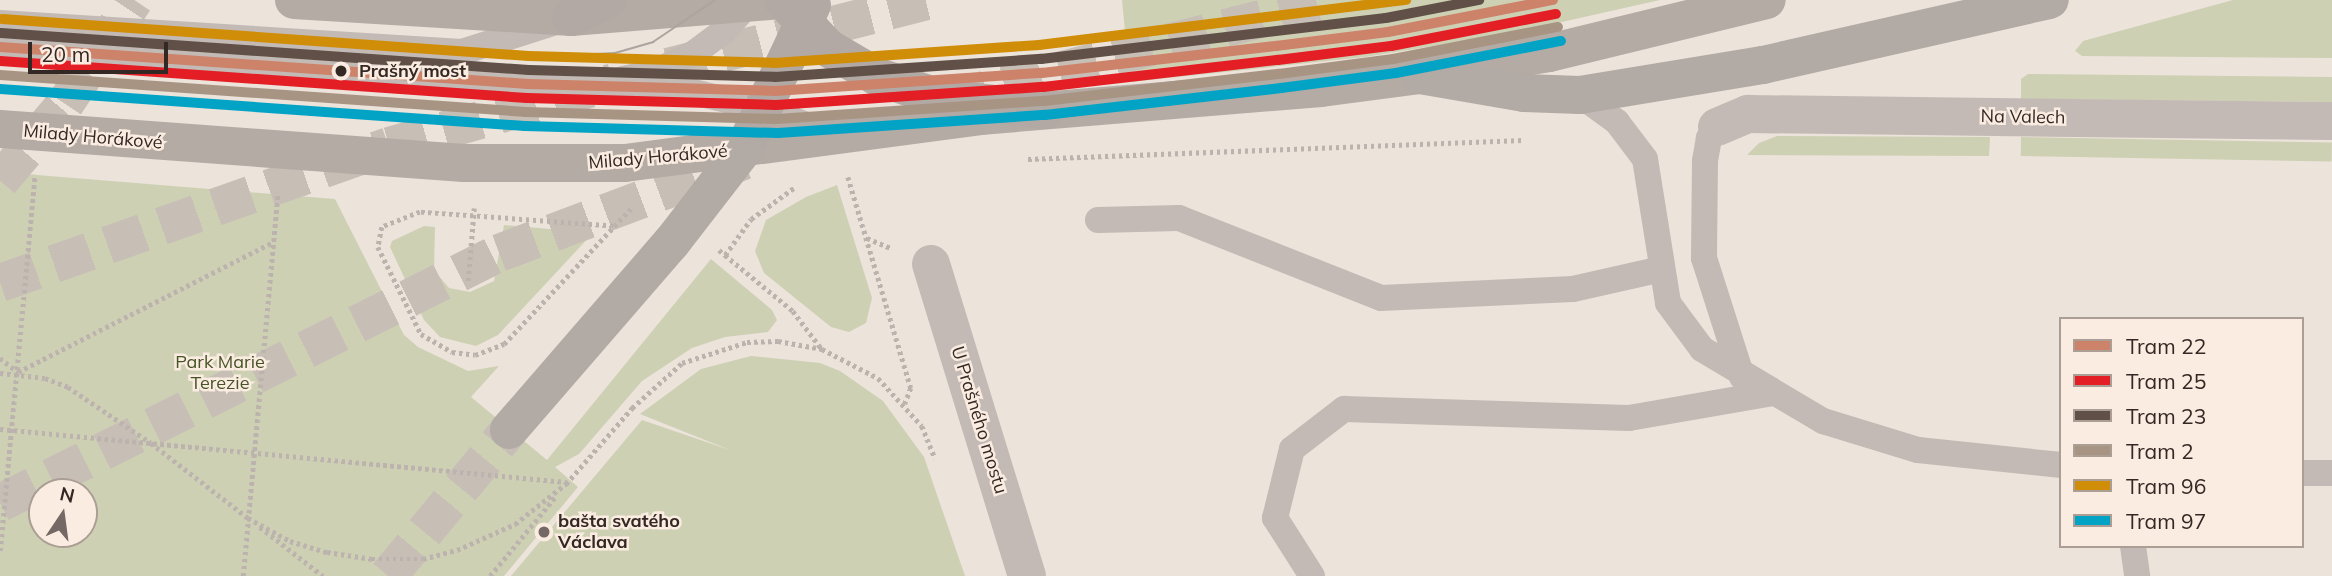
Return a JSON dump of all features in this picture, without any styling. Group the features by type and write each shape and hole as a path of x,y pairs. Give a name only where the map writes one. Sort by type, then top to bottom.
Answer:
{"highway":[{"path":"1420,75 1524,93 1580,95 1763,65 2050,0"},
{"path":"509,430 672,242 744,149"}],"main road":[{"path":"294,0 571,17 782,4 828,48 900,85 980,105 1045,110"},
{"path":"571,17 607,0"},
{"name":"Milady Horákové","path":"0,129 464,163 625,163 744,149 843,155 1045,110 1321,88 1420,75 1549,53 1767,0"},
{"path":"744,149 765,109 782,4"}],"street":[{"name":"Na Valech","path":"1717,127 1748,114 2332,121"},
{"name":"U Prašného mostu","path":"931,264 1027,576"}],"lane":[{"path":"538,84 588,84 652,73 782,4"},
{"path":"0,23 462,52 571,17"},
{"path":"0,47 693,92 765,109 843,155"},
{"path":"1580,95 1617,122 1645,159 1668,303 1702,349 1742,377 1823,421 1918,450 2059,465"},
{"path":"1717,127 1709,138 1705,161 1704,258 1742,377"},
{"path":"1098,220 1179,218 1381,298 1573,289 1662,269"},
{"path":"1312,576 1275,518 1292,449 1344,409 1629,418 1772,393"},
{"path":"2304,473 2332,473"},
{"path":"2133,548 2137,576"}],"path":[{"path":"1016,160 1538,139"},
{"path":"843,155 911,388 905,404"},
{"path":"0,551 37,167"},
{"path":"243,576 279,182"},
{"path":"613,226 420,212 382,228 377,247 421,334 452,352 475,355 504,344 631,207"},
{"path":"468,281 474,208"},
{"path":"18,372 273,243"},
{"path":"725,255 793,311 822,349"},
{"path":"490,576 632,408 682,363 747,342 778,341 822,349 878,378 905,404 922,426 935,458"},
{"path":"0,358 18,372"},
{"path":"0,373 18,372 68,387 151,443 323,576"},
{"path":"0,429 568,482"},
{"path":"248,518 290,541 327,552 372,559 423,558 489,539 544,504 568,482"}],"green space":[{"path":"1122,0 1660,0 1513,33 1365,57 1130,82"},
{"path":"2233,0 2332,0 2332,58 2082,56 2075,51 2083,41"},
{"path":"2028,74 2332,77 2332,102 2021,99 2021,79"},
{"path":"1777,136 1990,137 1989,156 1747,155 1759,143"},
{"path":"2021,137 2332,142 2332,161 2021,156"},
{"name":"Park Marie Terezie","path":"0,172 335,199 404,335 418,347 468,371 499,366 471,397 547,460 711,259 772,310 777,320 768,332 725,337 692,348 642,381 579,454 555,467 578,487 504,576 0,576"},
{"path":"837,185 872,298 866,323 849,332 831,327 764,273 755,251 766,220 806,197"},
{"path":"504,225 593,233 498,335 476,346 440,337 424,320 390,247 392,241 424,226 435,227 434,270 449,288 470,292 494,281"},
{"path":"751,356 820,363 840,371 883,401 924,457 965,576 511,576 642,420 730,450 640,414 701,369"}],"tunnel":[{"path":"0,181 65,104 134,0"},
{"path":"668,67 930,0"},
{"path":"949,99 1335,0"},
{"path":"0,283 389,146 613,82"},
{"path":"0,503 499,253 744,161"},
{"path":"388,576 509,430"}],"tram line":[{"path":"534,57 615,53 653,42 715,0"},
{"name":"96","path":"2,19 529,56 774,63 1039,45 1406,0"},
{"name":"23","path":"1,33 529,70 775,77 1041,59 1386,18 1479,0"},
{"name":"22","path":"0,47 528,84 775,91 1042,73 1276,46 1388,32 1553,0"},
{"name":"25","path":"0,61 527,98 776,105 1043,87 1278,60 1391,46 1556,14"},
{"name":"2","path":"0,75 526,112 777,119 1044,101 1279,74 1393,59 1558,27"},
{"name":"97","path":"0,89 525,126 778,133 1045,115 1281,88 1396,73 1561,41"}],"place":[{"name":"Prašný most","path":"341,71"},
{"name":"bašta svatého Václava","path":"544,532"}]}
